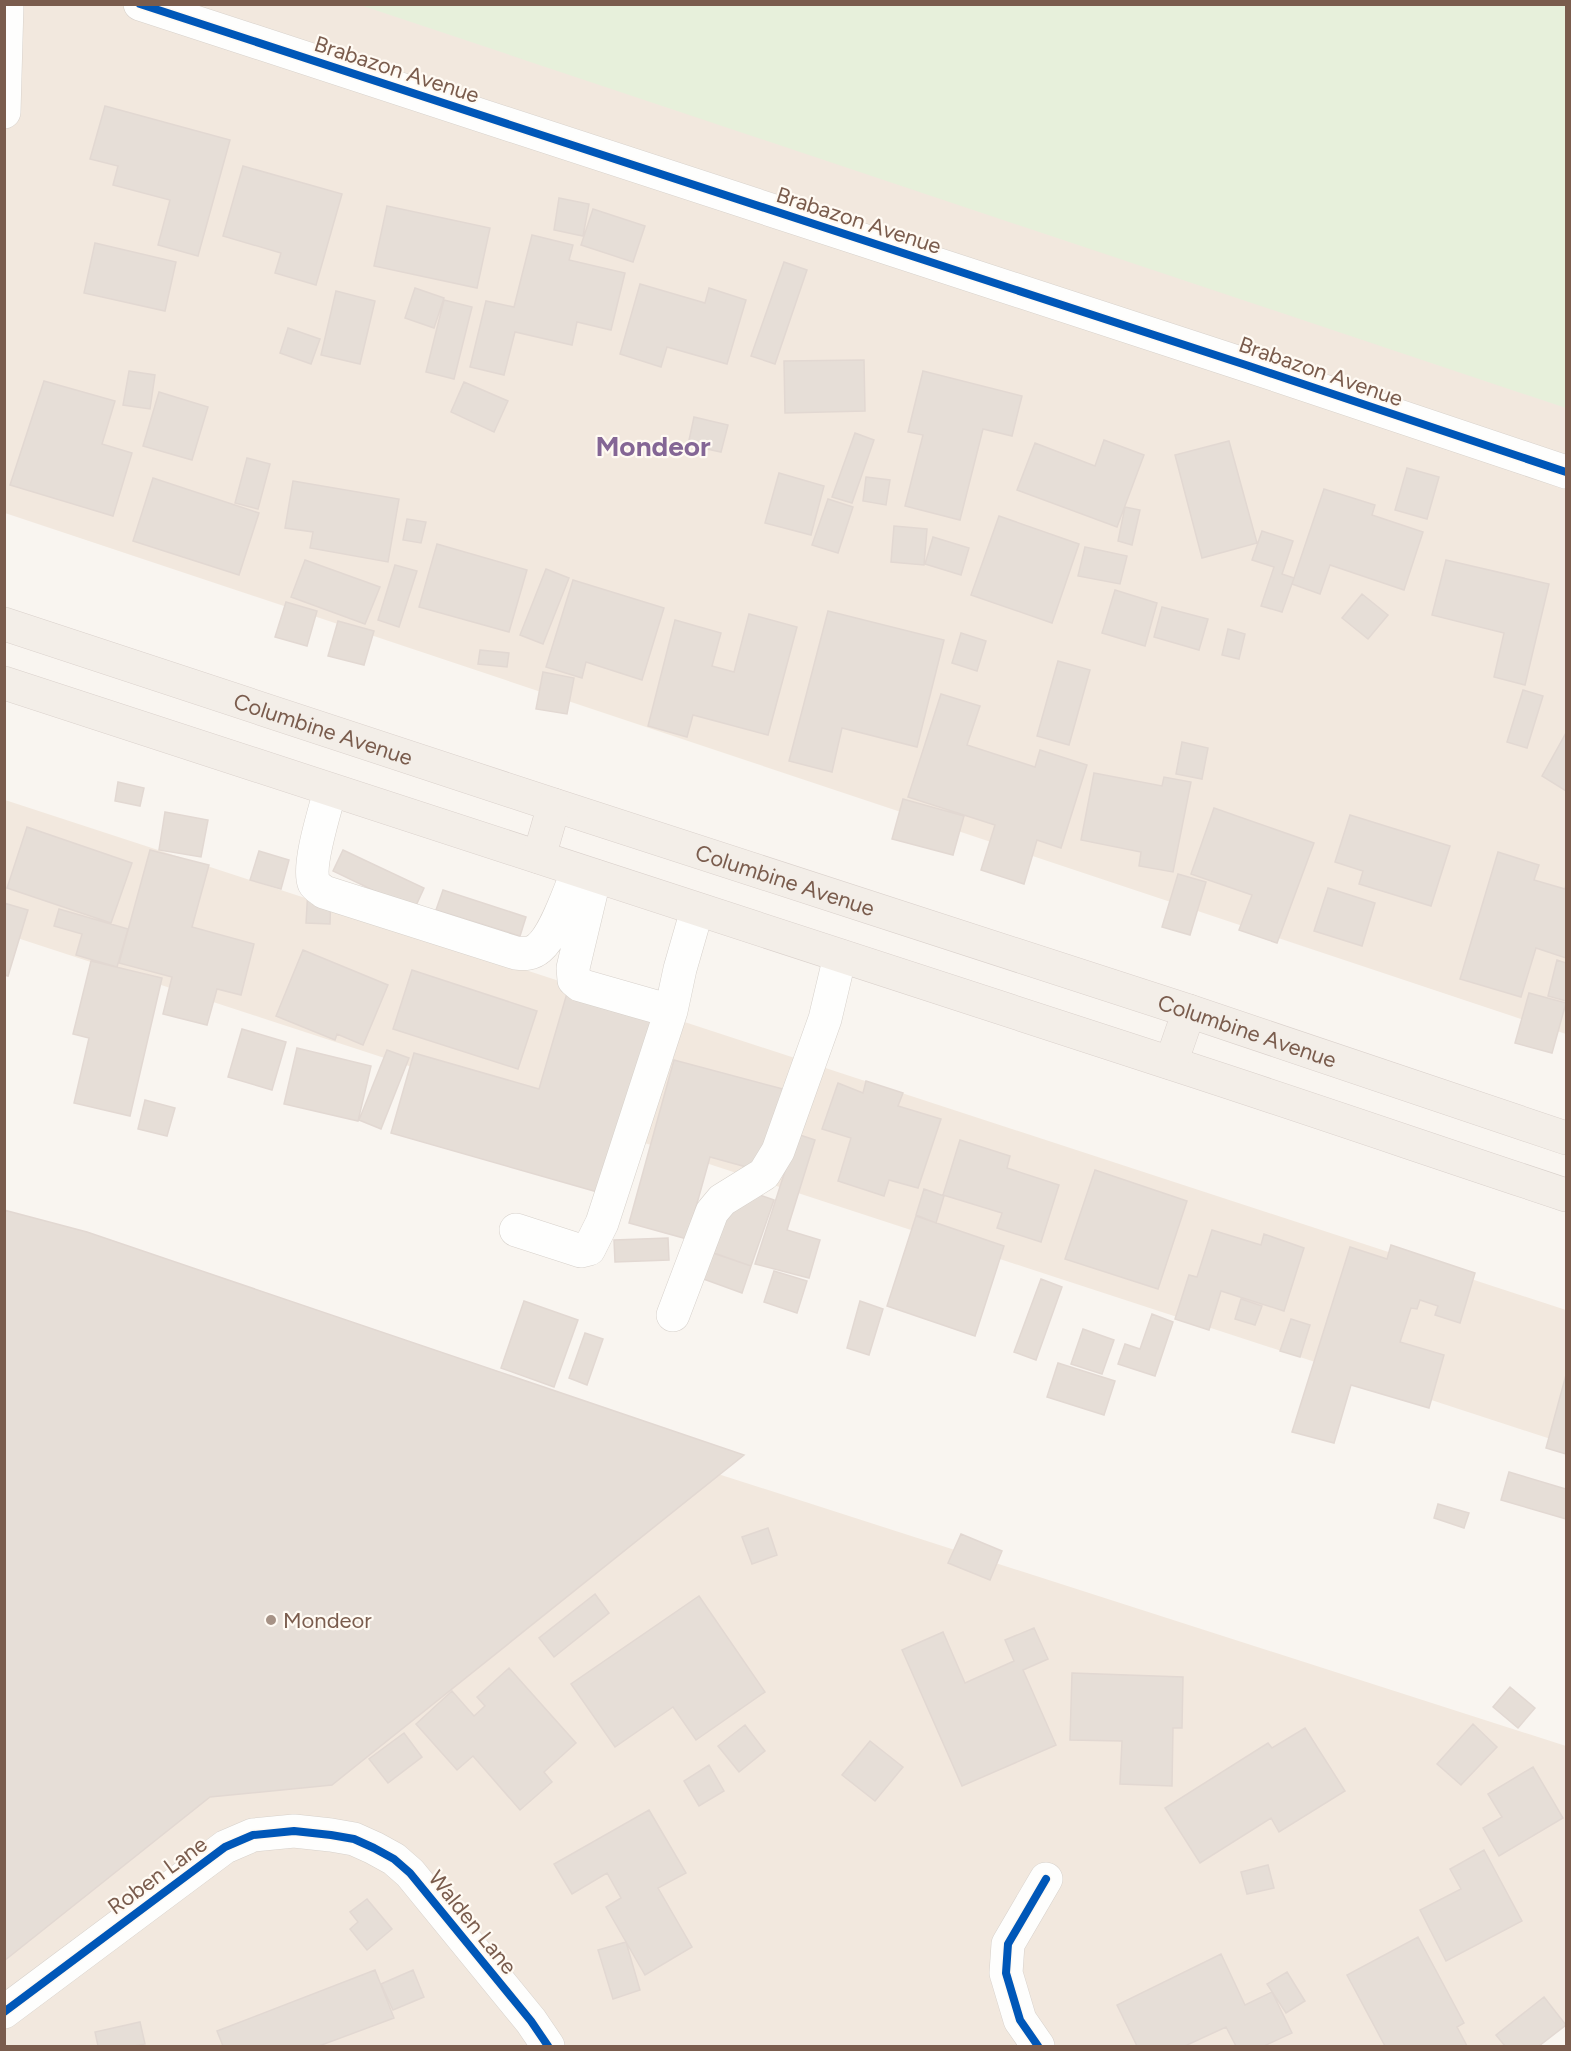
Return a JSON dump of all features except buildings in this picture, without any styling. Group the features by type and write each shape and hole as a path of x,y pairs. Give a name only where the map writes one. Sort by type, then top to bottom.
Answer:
{"main road":[{"name":"Columbine Avenue","path":"4,624 1189,1011 1566,1138"},
{"path":"4,682 330,791 1171,1063 1566,1195"},
{"path":"539,857 555,805"},
{"path":"1171,1063 1189,1011"}],"street":[{"path":"4,112 7,4"},
{"name":"Brabazon Avenue","path":"140,4 1238,362 1566,472"},
{"path":"330,791 312,873 315,885 324,892 516,954 527,954 539,948 587,873"},
{"path":"587,873 573,968 574,980 580,985 670,1011"},
{"path":"516,1230 581,1251 589,1249 595,1240 670,1011 697,910"},
{"path":"674,1315 712,1212 722,1200 764,1174 778,1151 825,1019 840,956"},
{"name":"Roben Lane","path":"4,2012 225,1847 253,1835 294,1831 354,1839"},
{"name":"Walden Lane","path":"354,1839 394,1859 410,1873 531,2021 548,2046"},
{"path":"1038,2046 1020,2020 1006,1973 1008,1944 1046,1879"}],"shaded area":[{"path":"5,5 1566,5 1566,1034 5,513"},
{"path":"5,800 1566,1310 1566,1444 5,934"},
{"path":"4,1245 1566,1746 1566,2025 1537,2046 5,2046"}],"green space":[{"path":"360,5 1566,5 1566,408"}],"cycle path":[{"path":"140,4 1249,366 1566,472"},
{"path":"4,2012 225,1847 253,1835 294,1831 354,1839 394,1859 410,1873 531,2021 548,2046"},
{"path":"1038,2046 1020,2020 1006,1973 1008,1944 1046,1879"}],"place":[{"name":"Mondeor","path":"271,1620"}],"district":[{"name":"Mondeor","path":"653,446"}]}
